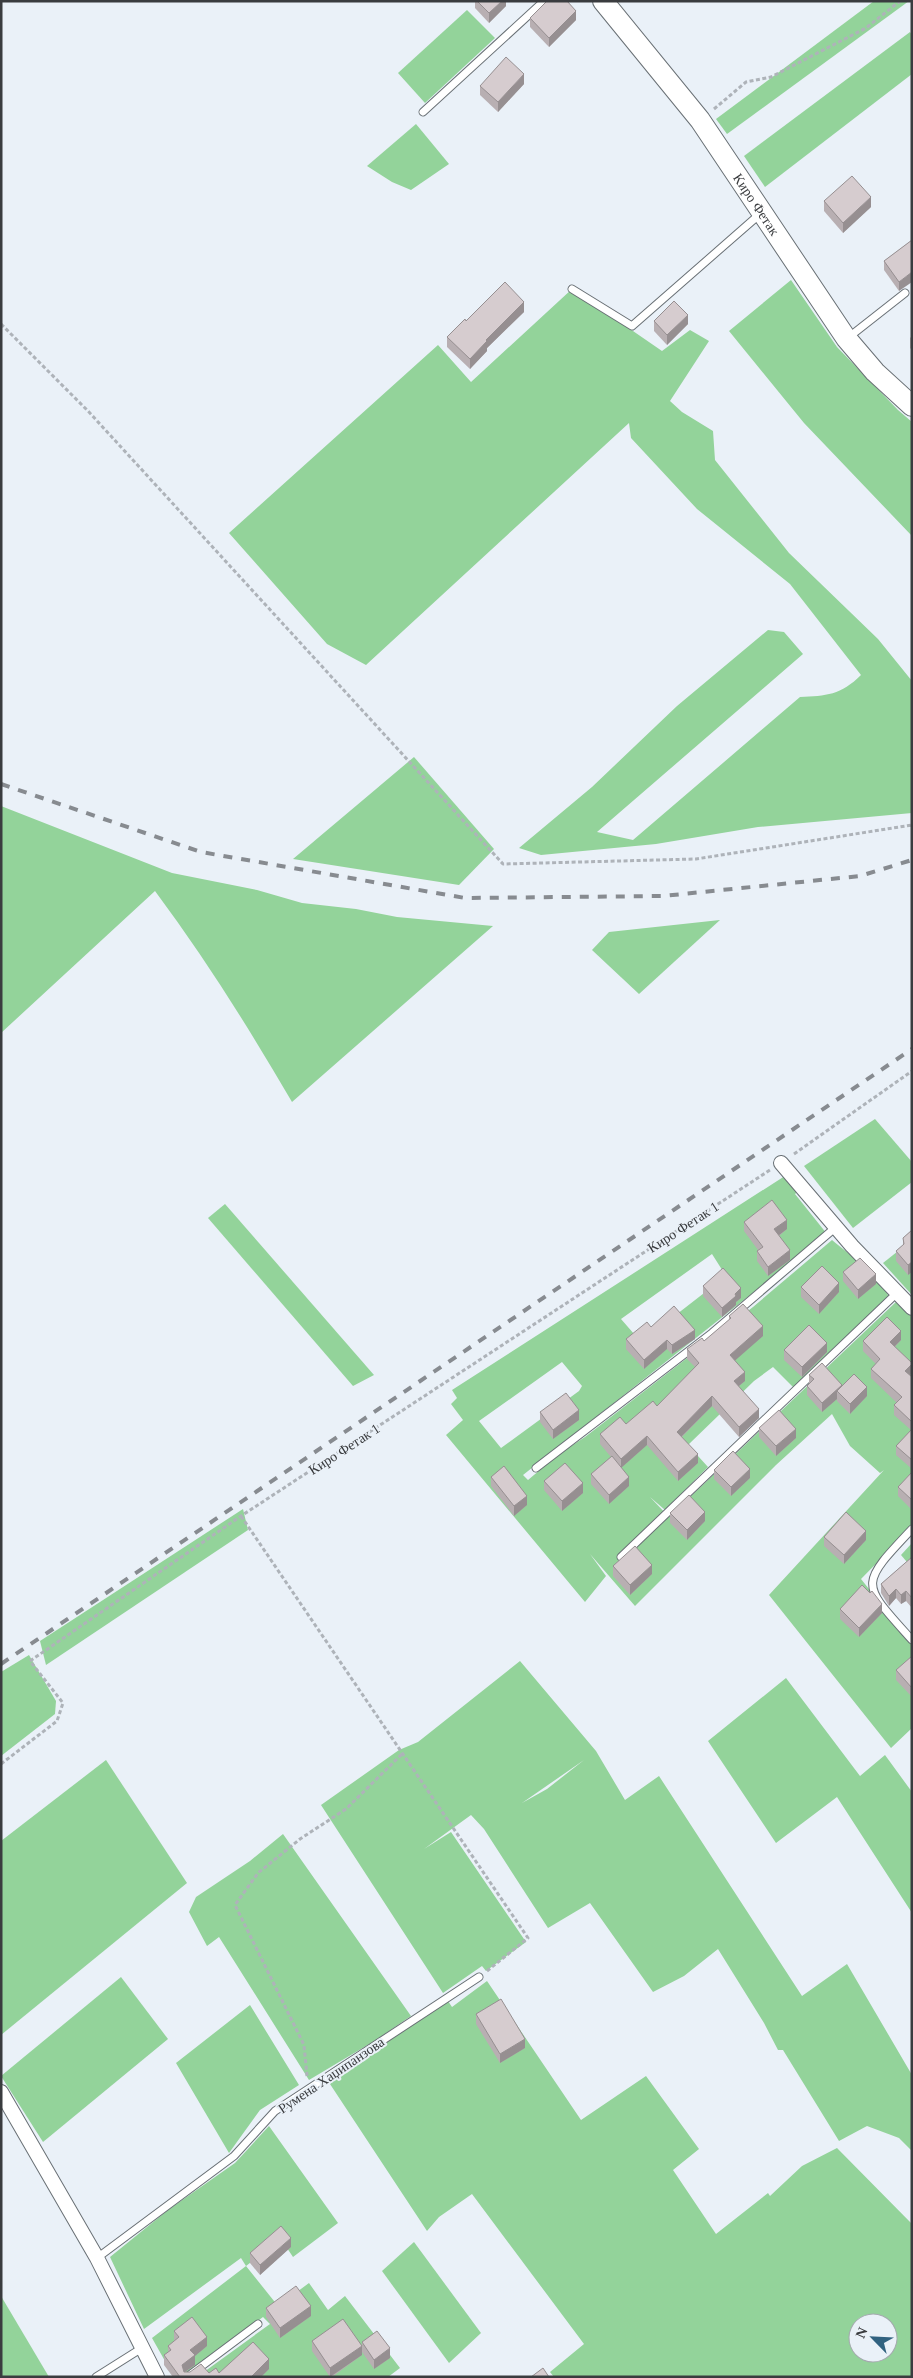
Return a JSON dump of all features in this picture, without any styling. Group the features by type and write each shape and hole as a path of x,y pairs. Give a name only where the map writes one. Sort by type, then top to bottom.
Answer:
{"main road":[{"name":"Киро Фетак","path":"603,1 700,120 846,338 875,372 912,406"}],"street":[{"path":"781,1163 836,1227 912,1308"},
{"path":"1,2092 97,2258 157,2377"}],"lane":[{"path":"423,112 544,1"},
{"path":"572,288 632,326 762,212"},
{"path":"846,338 905,293"},
{"path":"536,1468 712,1333 836,1227"},
{"path":"621,1557 897,1293"},
{"path":"912,1529 883,1559 873,1575 871,1587 876,1600 912,1640"},
{"name":"Румена Хаџипанзова","path":"97,2258 234,2156 275,2111 480,1978"},
{"path":"187,2377 258,2324"},
{"path":"96,2377 142,2348"}],"path":[{"path":"700,120 746,82 771,77 866,28 900,1"},
{"path":"1,324 88,411 503,864 696,859 912,825"},
{"name":"Киро Фетак 1","path":"1,1764 57,1722 63,1703 30,1661 241,1516 781,1163 912,1071"},
{"path":"241,1516 528,1938 480,1978"},
{"path":"309,2089 304,2045 235,1905 258,1873 300,1839 346,1809 402,1754"}],"green space":[{"path":"874,1 909,1 727,134 716,119"},
{"path":"467,10 495,38 425,103 398,73"},
{"path":"910,32 912,35 912,74 765,187 744,156"},
{"path":"416,124 449,164 411,190 392,182 367,166"},
{"path":"791,280 837,347 912,422 912,536 804,423 729,331"},
{"path":"572,289 662,351 690,330 709,341 670,401 682,412 713,431 715,460 789,553 878,639 912,681 912,813 758,827 656,844 541,855 519,848 592,787 677,706 768,630 784,632 803,654 597,832 633,840 800,697 833,693 847,687 861,675 790,584 697,509 631,438 629,423 366,665 327,644 229,533 438,345 471,382"},
{"path":"414,757 494,849 459,885 293,859"},
{"path":"1,806 172,873 257,890 302,903 356,909 397,917 493,926 292,1102 192,942 155,891 1,1033"},
{"path":"720,920 639,994 592,950 609,932"},
{"path":"875,1119 912,1162 912,1182 853,1228 804,1166"},
{"path":"791,1172 802,1188 795,1194 827,1234 523,1475 528,1480 559,1454 585,1437 753,1307 832,1240 857,1260 882,1284 890,1301 794,1388 773,1367 754,1381 688,1445 708,1467 665,1510 650,1497 669,1517 897,1301 912,1317 912,1527 861,1579 912,1643 912,1728 891,1748 769,1595 884,1470 880,1473 850,1446 832,1414 776,1465 635,1606 590,1554 606,1576 585,1602 446,1435 463,1420 451,1404 457,1398 452,1390","holes":["712,1254 726,1276 641,1342 621,1319","562,1362 582,1386 579,1391 501,1448 479,1421"]},
{"path":"225,1204 374,1375 353,1386 208,1218"},
{"path":"912,1240 912,1295 883,1263"},
{"path":"243,1509 248,1530 46,1665 40,1641"},
{"path":"912,1543 912,1568 901,1555"},
{"path":"29,1655 56,1701 55,1714 1,1756 1,1672"},
{"path":"520,1661 596,1751 625,1800 659,1776 802,1996 847,1964 912,2075 912,2151 899,2138 867,2126 839,2141 783,2050 778,2050 764,2023 718,1949 684,1976 653,1992 590,1903 548,1928 484,1829 471,1815 424,1849 451,1832 526,1942 486,1971 482,1966 443,1993 321,1805 399,1750 418,1742","holes":["584,1760 547,1789 522,1803"]},
{"path":"786,1678 860,1776 885,1755 912,1792 912,1913 837,1797 776,1843 708,1741"},
{"path":"106,1760 187,1883 1,2035 1,1841"},
{"path":"283,1834 411,2016 376,2040 309,2080 219,1937 207,1946 189,1912 196,1897 250,1861"},
{"path":"121,1977 168,2039 43,2142 1,2076"},
{"path":"487,1981 581,2120 646,2076 699,2149 673,2170 716,2234 768,2193 770,2196 802,2166 837,2148 912,2224 912,2377 554,2377 550,2372 584,2344 472,2194 439,2217 427,2231 328,2081 448,2001 452,2007"},
{"path":"250,2005 299,2085 260,2110 229,2153 176,2063"},
{"path":"269,2126 338,2223 293,2257 281,2239 246,2266 241,2258 144,2329 110,2257 168,2210 235,2163"},
{"path":"414,2242 481,2333 449,2363 382,2271"},
{"path":"246,2266 278,2306 309,2283 328,2310 345,2296 400,2368 388,2377 197,2377 270,2324 263,2317 182,2377 174,2377 152,2338"},
{"path":"1,2296 49,2377 1,2377"}],"building":[{"path":"477,1 502,1 489,13"},
{"path":"547,1 567,1 576,11 549,38 530,18"},
{"path":"506,57 524,74 498,102 480,86"},
{"path":"852,176 871,197 843,223 824,201"},
{"path":"912,240 912,272 899,282 884,261"},
{"path":"505,282 524,302 470,359 447,337"},
{"path":"674,301 688,315 667,335 654,321"},
{"path":"772,1200 787,1220 774,1229 790,1250 768,1267 757,1251 763,1247 744,1222"},
{"path":"912,1230 912,1262 908,1265 896,1251 904,1244 903,1238"},
{"path":"860,1258 876,1274 858,1290 843,1272"},
{"path":"822,1266 839,1283 819,1305 801,1287"},
{"path":"723,1268 741,1288 735,1294 736,1296 722,1308 703,1286"},
{"path":"743,1304 763,1326 730,1355 745,1372 734,1381 759,1409 739,1427 712,1396 677,1432 698,1454 678,1472 647,1436 621,1459 600,1434 620,1417 626,1424 653,1401 657,1406 699,1363 687,1349 702,1338 704,1341 731,1318 729,1316"},
{"path":"674,1306 695,1330 672,1345 667,1340 644,1360 626,1339 647,1322 651,1327"},
{"path":"887,1317 901,1331 890,1342 912,1363 905,1371 912,1377 912,1422 894,1405 902,1397 871,1369 880,1359 863,1341"},
{"path":"809,1325 827,1343 802,1367 784,1350"},
{"path":"822,1363 842,1385 822,1403 807,1386 814,1379 809,1375"},
{"path":"854,1374 867,1387 850,1404 837,1391"},
{"path":"566,1393 579,1410 553,1430 540,1412"},
{"path":"779,1410 796,1429 776,1446 759,1428"},
{"path":"912,1429 912,1460 896,1446"},
{"path":"733,1451 750,1469 731,1487 714,1470"},
{"path":"612,1456 629,1477 609,1495 591,1474"},
{"path":"565,1463 583,1483 562,1501 544,1481"},
{"path":"504,1466 527,1496 514,1506 491,1477"},
{"path":"912,1472 912,1500 898,1487"},
{"path":"689,1495 705,1512 687,1530 670,1513"},
{"path":"846,1512 866,1531 844,1555 824,1537"},
{"path":"635,1546 652,1565 630,1585 613,1566"},
{"path":"912,1557 912,1598 906,1591 901,1595 896,1589 889,1596 881,1584"},
{"path":"862,1585 870,1593 872,1591 882,1604 859,1628 840,1609"},
{"path":"912,1656 912,1688 896,1670"},
{"path":"501,1999 525,2039 500,2054 476,2014"},
{"path":"281,2226 291,2238 260,2265 250,2253"},
{"path":"296,2286 311,2306 280,2328 266,2308"},
{"path":"192,2317 207,2337 190,2350 195,2355 182,2365 184,2372 190,2372 201,2364 209,2373 216,2368 219,2373 253,2342 269,2359 251,2377 180,2377 164,2355 171,2350 168,2346 179,2337 174,2331"},
{"path":"343,2319 362,2346 330,2368 312,2341"},
{"path":"377,2331 390,2348 374,2360 362,2342"},
{"path":"543,2368 549,2377 531,2377"}],"railway":[{"path":"1,784 201,852 465,898 663,896 860,876 912,860"},
{"path":"1,1664 912,1049"}]}
